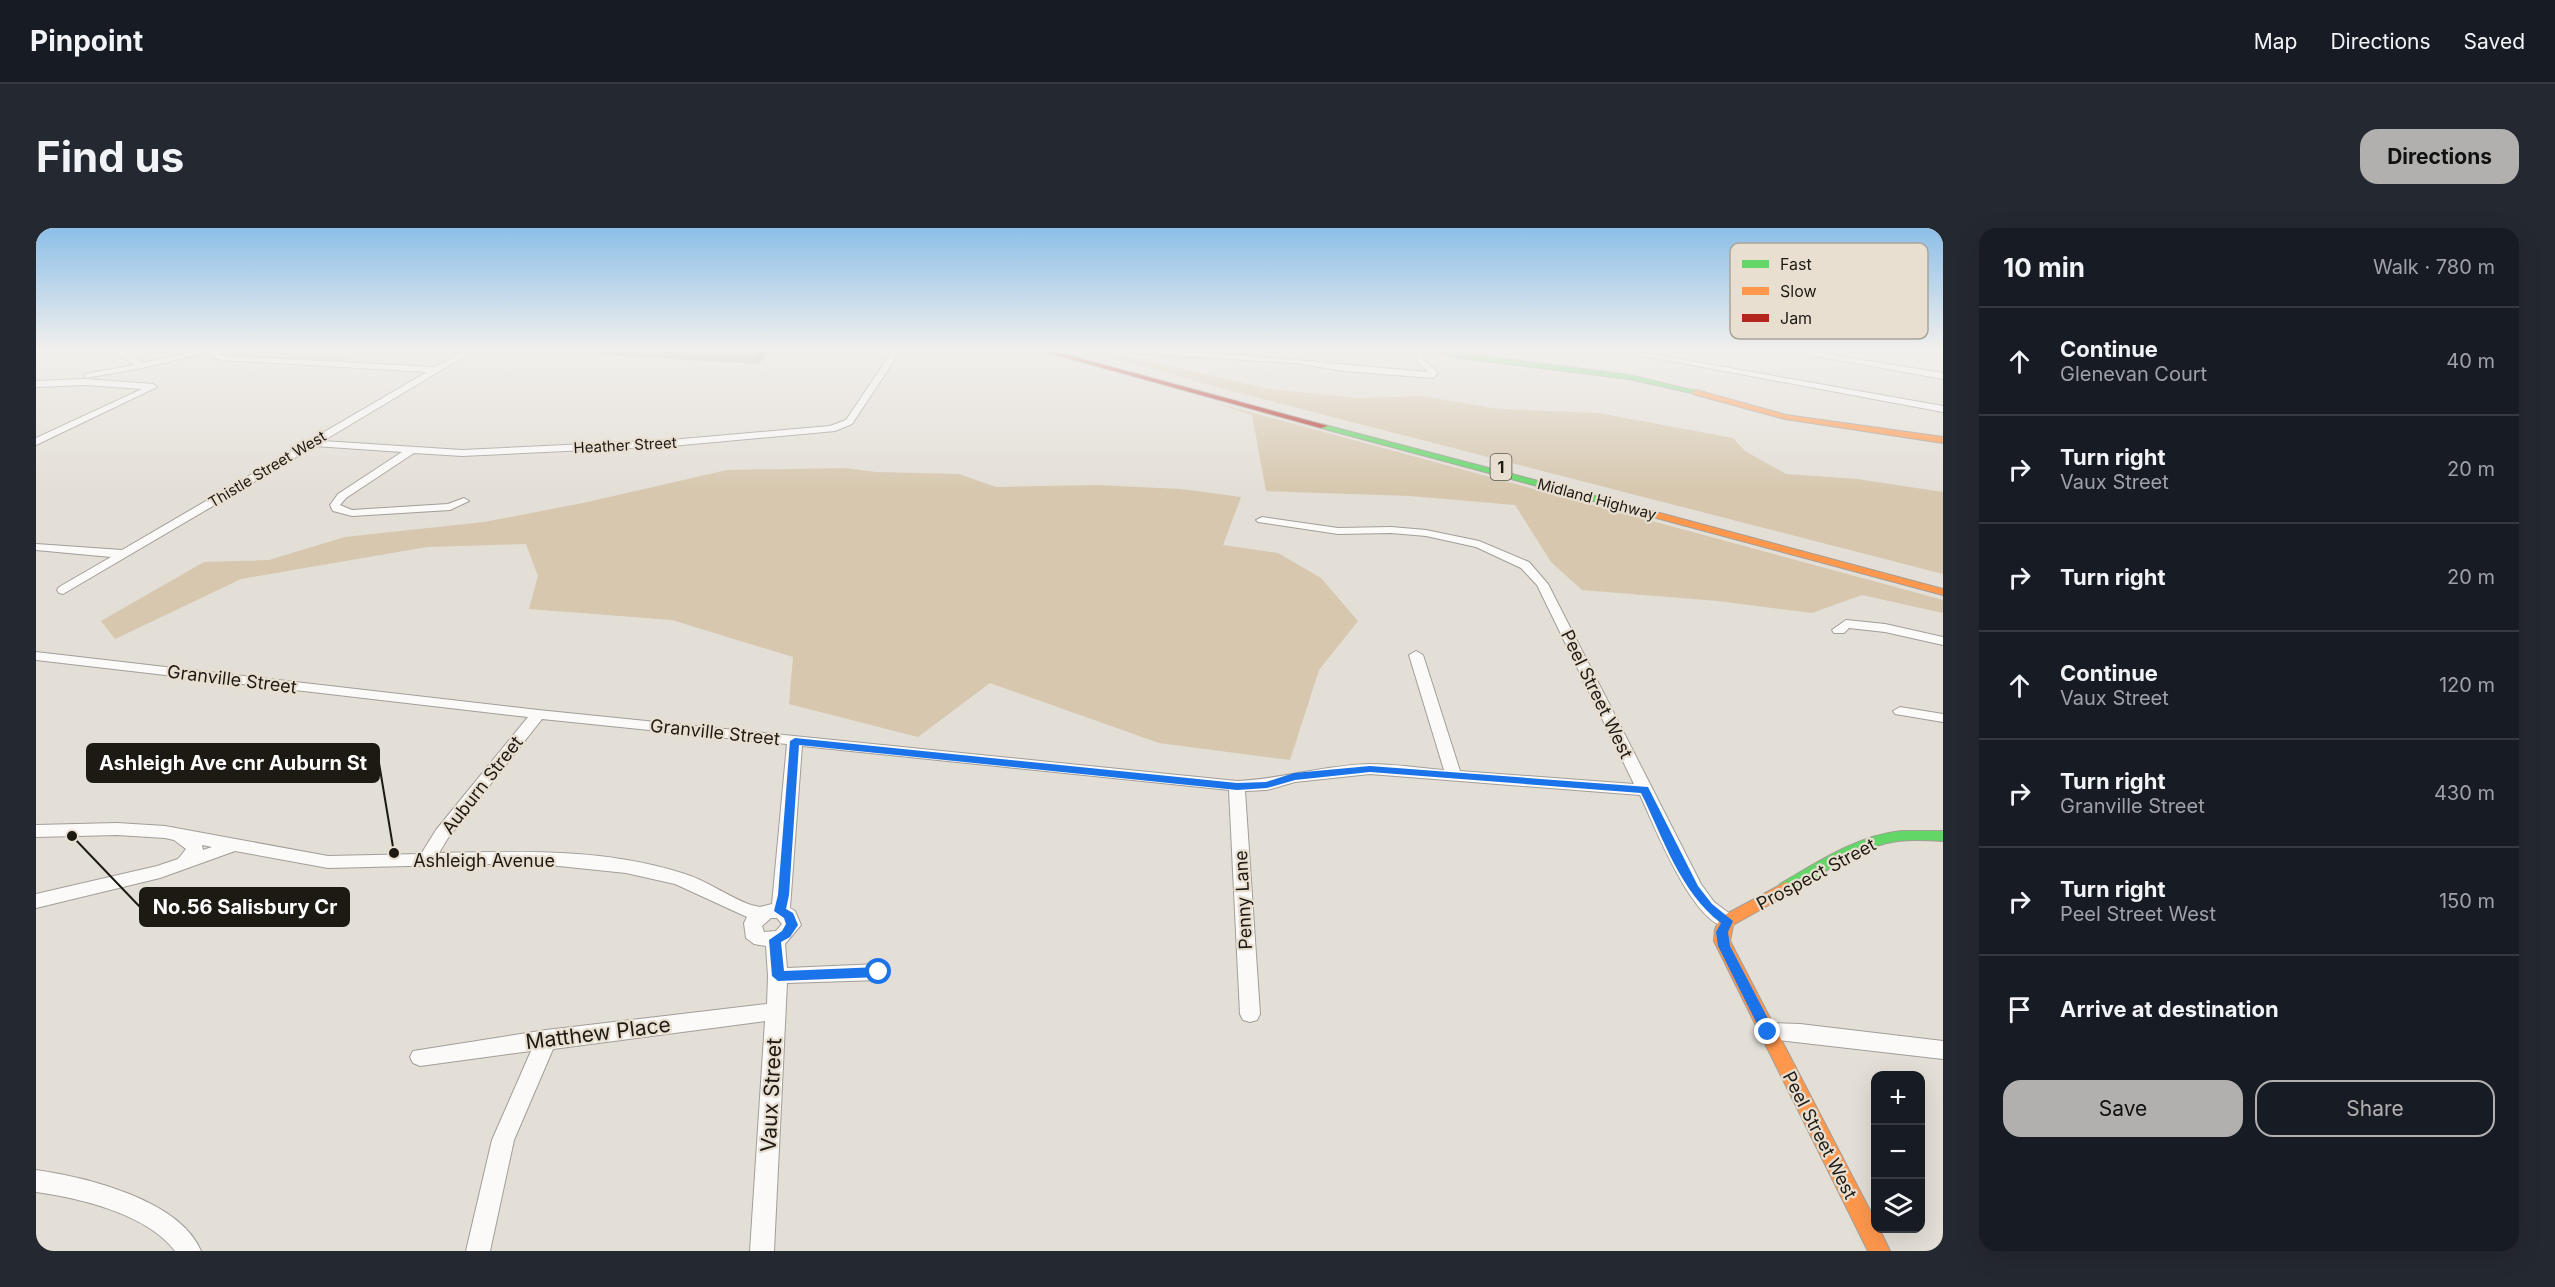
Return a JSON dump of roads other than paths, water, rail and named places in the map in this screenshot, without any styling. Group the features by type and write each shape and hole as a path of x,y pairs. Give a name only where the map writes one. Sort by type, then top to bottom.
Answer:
{"main road":[{"name":"Midland Highway","path":"1217,398 1943,592"},
{"name":"Midland Highway","path":"1241,398 1943,584"},
{"path":"1717,398 1785,417 1943,440"},
{"name":"Prospect Street","path":"1727,921 1845,854 1867,845 1886,838 1910,835 1943,836"},
{"name":"Peel Street West","path":"1727,921 1722,932 1724,946 1879,1251"}],"street":[{"path":"36,442 130,398"},
{"name":"Thistle Street West","path":"63,590 388,398"},
{"name":"Heather Street","path":"312,442 462,453 661,444 832,429 849,422 865,398"},
{"path":"1890,398 1943,407"},
{"path":"1893,398 1943,407"},
{"path":"338,509 454,498 464,501 450,507 352,513 341,512 338,509 335,505 342,496 412,450"},
{"name":"Peel Street West","path":"1262,520 1338,531 1391,530 1444,536 1479,544 1525,565 1542,584 1694,888 1708,907 1727,921"},
{"path":"36,547 123,554"},
{"path":"1840,624 1885,628 1943,641"},
{"path":"1416,654 1453,774"},
{"name":"Granville Street","path":"36,656 538,714 1237,786 1267,785 1294,777 1370,769 1644,790"},
{"path":"1900,711 1943,718"},
{"name":"Auburn Street","path":"427,858 442,834 538,714"},
{"path":"780,911 795,741"},
{"name":"Penny Lane","path":"1237,786 1250,1014"},
{"path":"36,831 117,829 165,832 191,842 195,847 195,851 184,864"},
{"name":"Ashleigh Avenue","path":"165,832 328,862 530,857 656,873 703,888 732,907 761,914"},
{"path":"36,901 107,886 184,864 234,845"},
{"path":"767,911 780,911 789,916 792,925 786,934 775,940 761,939 753,933 753,923 761,914 767,911"},
{"name":"Vaux Street","path":"762,1251 778,976 775,940"},
{"path":"778,976 879,972"},
{"name":"Matthew Place","path":"420,1057 776,1011"},
{"path":"1768,1032 1943,1050"},
{"path":"478,1251 490,1185 508,1124 546,1040"},
{"path":"36,1181 53,1182 144,1213 175,1233 189,1251"}],"place":[{"name":"No.56 Salisbury Cr","path":"72,836"},
{"name":"Ashleigh Ave cnr Auburn St","path":"394,853"}]}
